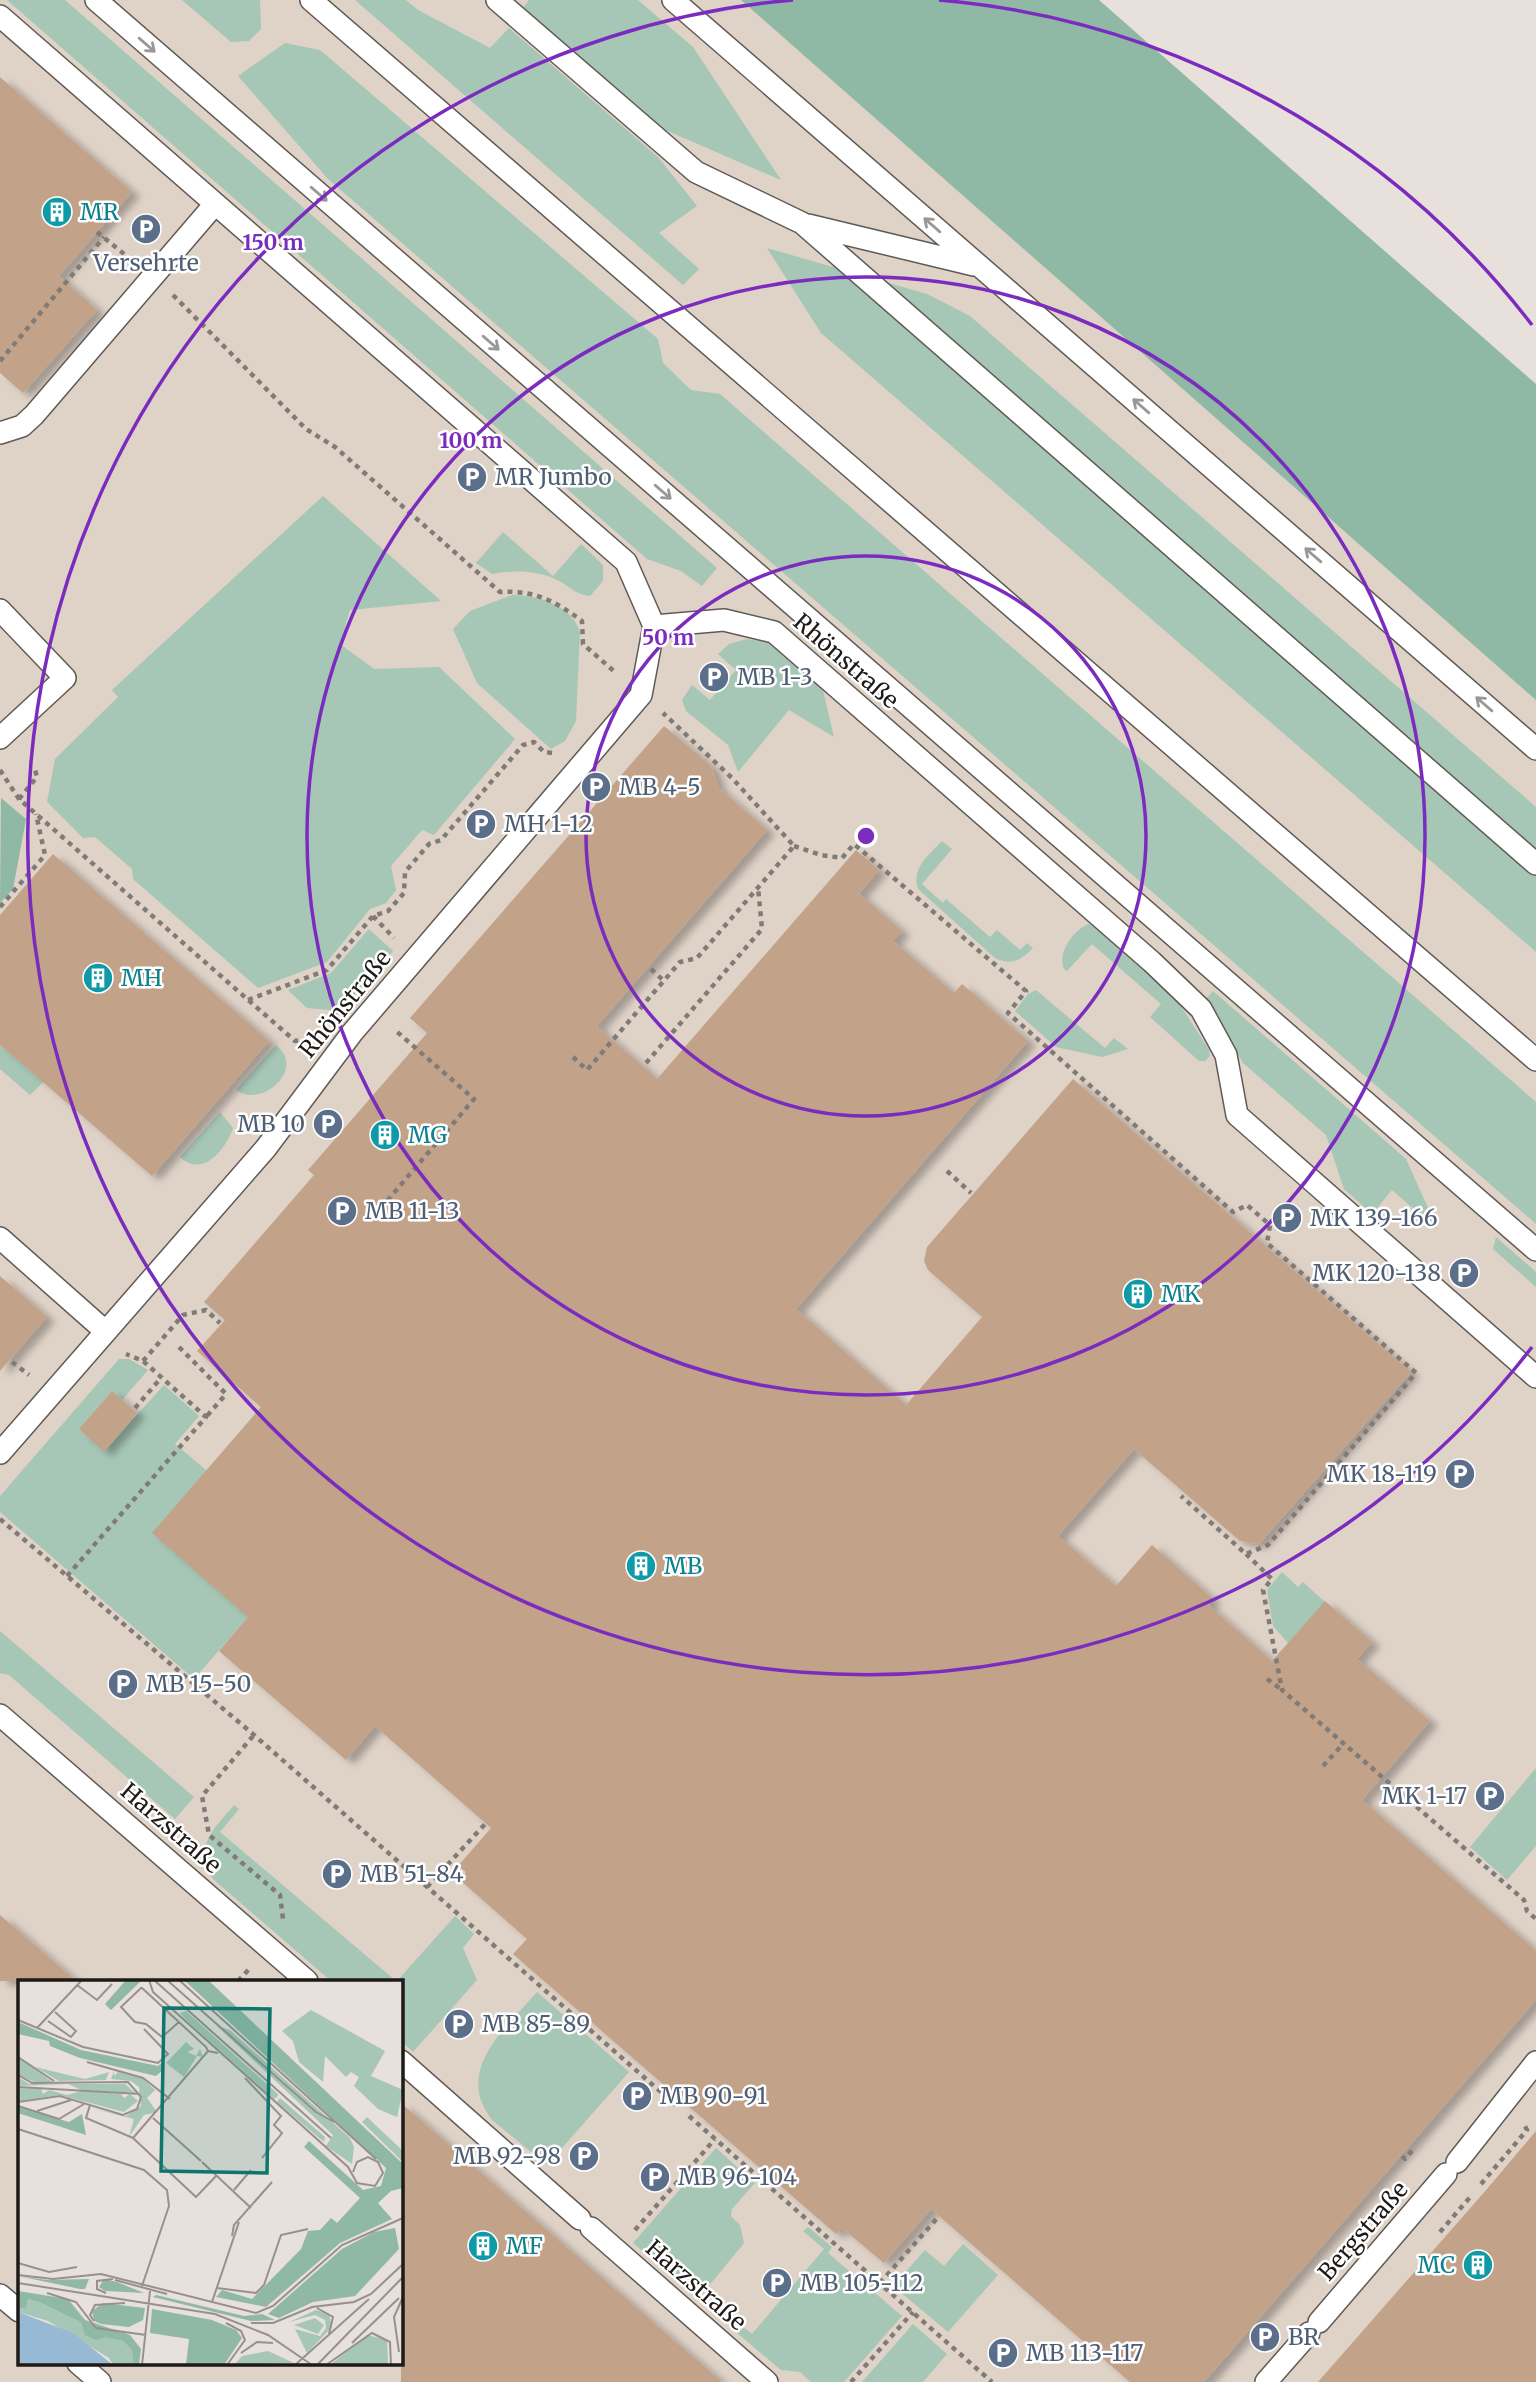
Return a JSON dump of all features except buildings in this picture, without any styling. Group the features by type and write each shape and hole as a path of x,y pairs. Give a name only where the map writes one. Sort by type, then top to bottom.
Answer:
{"lane":[{"path":"96,0 1536,1251"},
{"path":"311,0 1536,1060"},
{"path":"497,0 696,172 803,223 979,266"},
{"path":"673,0 1536,749"},
{"path":"0,16 626,562 654,626"},
{"path":"0,433 22,426 34,415 215,204"},
{"path":"803,223 1536,864"},
{"path":"0,610 65,678 0,738"},
{"name":"Rhönstraße","path":"0,1453 266,1148 352,1034 641,695 654,626 724,620 774,632 1152,962 1201,1009 1226,1055 1237,1115 1536,1377"},
{"path":"0,1238 105,1331"},
{"name":"Harzstraße","path":"0,1715 306,1980"},
{"name":"Bergstraße","path":"1266,2382 1452,2168 1536,2062"},
{"name":"Harzstraße","path":"402,2063 767,2382"},
{"path":"0,2295 18,2310"},
{"path":"79,2364 100,2382"}],"path":[{"path":"97,232 178,299 306,429 335,447 500,592 532,592 544,596 582,621 583,644 641,695"},
{"path":"0,360 104,237"},
{"path":"653,720 660,711 732,778 794,846 821,855 842,858 854,844 1026,991 1008,1013 1233,1212 1247,1205 1270,1225 1267,1243 1416,1373 1268,1545 1246,1554"},
{"path":"248,1000 327,970 373,916 388,911 404,893 405,872 429,844 441,840 523,745 534,742 544,752 590,755"},
{"path":"19,799 37,777 34,766"},
{"path":"0,770 19,799 295,1041 394,1029 474,1099 381,1208"},
{"path":"0,906 45,855 35,813"},
{"path":"573,1057 587,1070 680,962 697,958 794,846"},
{"path":"646,1063 762,929 758,886"},
{"path":"373,916 399,942 394,1029"},
{"path":"651,968 664,981"},
{"path":"947,1171 971,1193"},
{"path":"143,1361 183,1315 206,1310 220,1323"},
{"path":"67,1576 226,1394 178,1347"},
{"path":"118,1351 143,1361 206,1417"},
{"path":"135,1408 161,1378"},
{"path":"1181,1496 1272,1579 1263,1590 1282,1690"},
{"path":"0,1519 254,1735 678,2107"},
{"path":"1267,1679 1524,1900 1527,1911 1536,1919"},
{"path":"254,1735 202,1796 209,1835 279,1895 284,1928 267,1947"},
{"path":"1323,1766 1343,1744"},
{"path":"427,1887 486,1823"},
{"path":"689,2116 992,2382"},
{"path":"617,2251 715,2139"},
{"path":"1517,2142 1522,2147"},
{"path":"1402,2156 1405,2159 1415,2147"},
{"path":"880,2283 939,2216"},
{"path":"851,2382 913,2312"}],"shaded area":[{"path":"0,0 865,0 1536,592 1536,2382 0,2382"}],"green space":[{"path":"7,0 65,0 717,568 702,586 681,571 647,559"},
{"path":"182,0 260,0 261,29 249,41 231,42"},
{"path":"355,0 406,0 418,10 490,48 509,28 658,157 697,206 659,233 699,269 683,285"},
{"path":"529,0 638,0 693,47 781,180 663,129 523,8"},
{"path":"741,0 1099,0 1536,384 1536,700"},
{"path":"285,43 320,50 658,339 663,363 691,390 720,394 1536,1102 1536,1224 328,179 238,76"},
{"path":"767,248 927,294 970,316 1536,807 1536,952 821,333"},
{"path":"323,496 441,601 350,610 340,644 374,669 439,667 515,739 434,835 422,830 391,866 396,890 386,903 370,909 327,962 258,988 133,879 132,869 95,837 83,838 47,802 55,759 118,697 112,690"},
{"path":"503,532 553,576 581,544 603,565 603,581 590,596 535,573 492,574 476,563"},
{"path":"512,595 532,597 562,608 576,623 580,632 576,721 565,741 551,749 477,683 453,629 470,611"},
{"path":"747,639 769,642 822,686 834,737 789,710 738,772 728,745 686,711 682,700 692,685 710,700 736,670 718,654 729,644"},
{"path":"1,798 26,819 13,889 0,903"},
{"path":"942,841 952,849 922,884 943,903 946,899 990,937 997,930 1020,950 1027,943 1033,948 1024,956 1011,962 995,958 918,889 916,881 919,868"},
{"path":"1088,924 1095,925 1179,1003 1209,1050 1210,1056 1205,1061 1199,1061 1150,1017 1161,1004 1092,944 1067,971 1064,969 1063,956 1068,943"},
{"path":"369,929 393,951 340,1011 307,1008 288,990 331,973"},
{"path":"1036,990 1105,1048 1114,1038 1128,1049 1102,1057 1056,1047 1015,1011 1028,994"},
{"path":"1213,991 1406,1159 1438,1230 1392,1190 1372,1214 1344,1189 1326,1135 1243,1063 1206,999"},
{"path":"0,1045 43,1082 30,1095 0,1069"},
{"path":"276,1045 284,1055 286,1065 284,1075 277,1084 257,1094 246,1095 236,1090"},
{"path":"220,1112 233,1128 219,1153 196,1165 180,1157"},
{"path":"1496,1237 1536,1272 1536,1287 1493,1249"},
{"path":"119,1359 129,1359 148,1370 122,1400 112,1391 79,1429 104,1451 164,1385 199,1416 175,1444 206,1470 248,1617 194,1679 0,1512 0,1496"},
{"path":"1282,1572 1298,1587 1303,1582 1325,1602 1288,1643 1273,1626 1267,1590"},
{"path":"0,1631 194,1797 175,1819 9,1675 0,1673"},
{"path":"1536,1768 1536,1846 1507,1880 1470,1847"},
{"path":"234,1805 239,1809 220,1832 395,1980 330,1980 214,1880 204,1859 205,1849 213,1831"},
{"path":"455,1916 474,1934 463,1948 477,1980 413,2052 402,2042 402,1980 398,1980"},
{"path":"537,1992 629,2072 547,2165 492,2120 481,2102 478,2084 488,2051"},
{"path":"716,2148 755,2183 732,2209 731,2216 740,2225 744,2243 703,2293 695,2295 633,2243"},
{"path":"808,2227 832,2247 828,2253 902,2316 844,2382 811,2382 800,2372 781,2370 730,2327 731,2317 752,2334 824,2249 803,2231"},
{"path":"963,2244 998,2275 948,2332 893,2286 925,2250 944,2266"},
{"path":"913,2324 947,2354 923,2382 862,2382"}],"place":[{"name":"MR","path":"57,212"},
{"name":"Versehrte","path":"146,229"},
{"name":"MR Jumbo","path":"472,477"},
{"name":"MB 1-3","path":"714,677"},
{"name":"MB 4-5","path":"596,787"},
{"name":"MH 1-12","path":"481,824"},
{"name":"MH","path":"98,978"},
{"name":"MB 10","path":"328,1124"},
{"name":"MG","path":"385,1135"},
{"name":"MB 11-13","path":"342,1211"},
{"name":"MK 139-166","path":"1287,1218"},
{"name":"MK 120-138","path":"1464,1273"},
{"name":"MK","path":"1138,1294"},
{"name":"MK 18-119","path":"1460,1474"},
{"name":"MB","path":"641,1566"},
{"name":"MB 15-50","path":"123,1684"},
{"name":"MK 1-17","path":"1490,1796"},
{"name":"MB 51-84","path":"337,1874"},
{"name":"MB 85-89","path":"459,2024"},
{"name":"MB 90-91","path":"637,2096"},
{"name":"MB 92-98","path":"584,2156"},
{"name":"MB 96-104","path":"655,2177"},
{"name":"MF","path":"483,2246"},
{"name":"MC","path":"1478,2265"},
{"name":"MB 105-112","path":"777,2283"},
{"name":"BR","path":"1265,2337"},
{"name":"MB 113-117","path":"1003,2353"}]}
